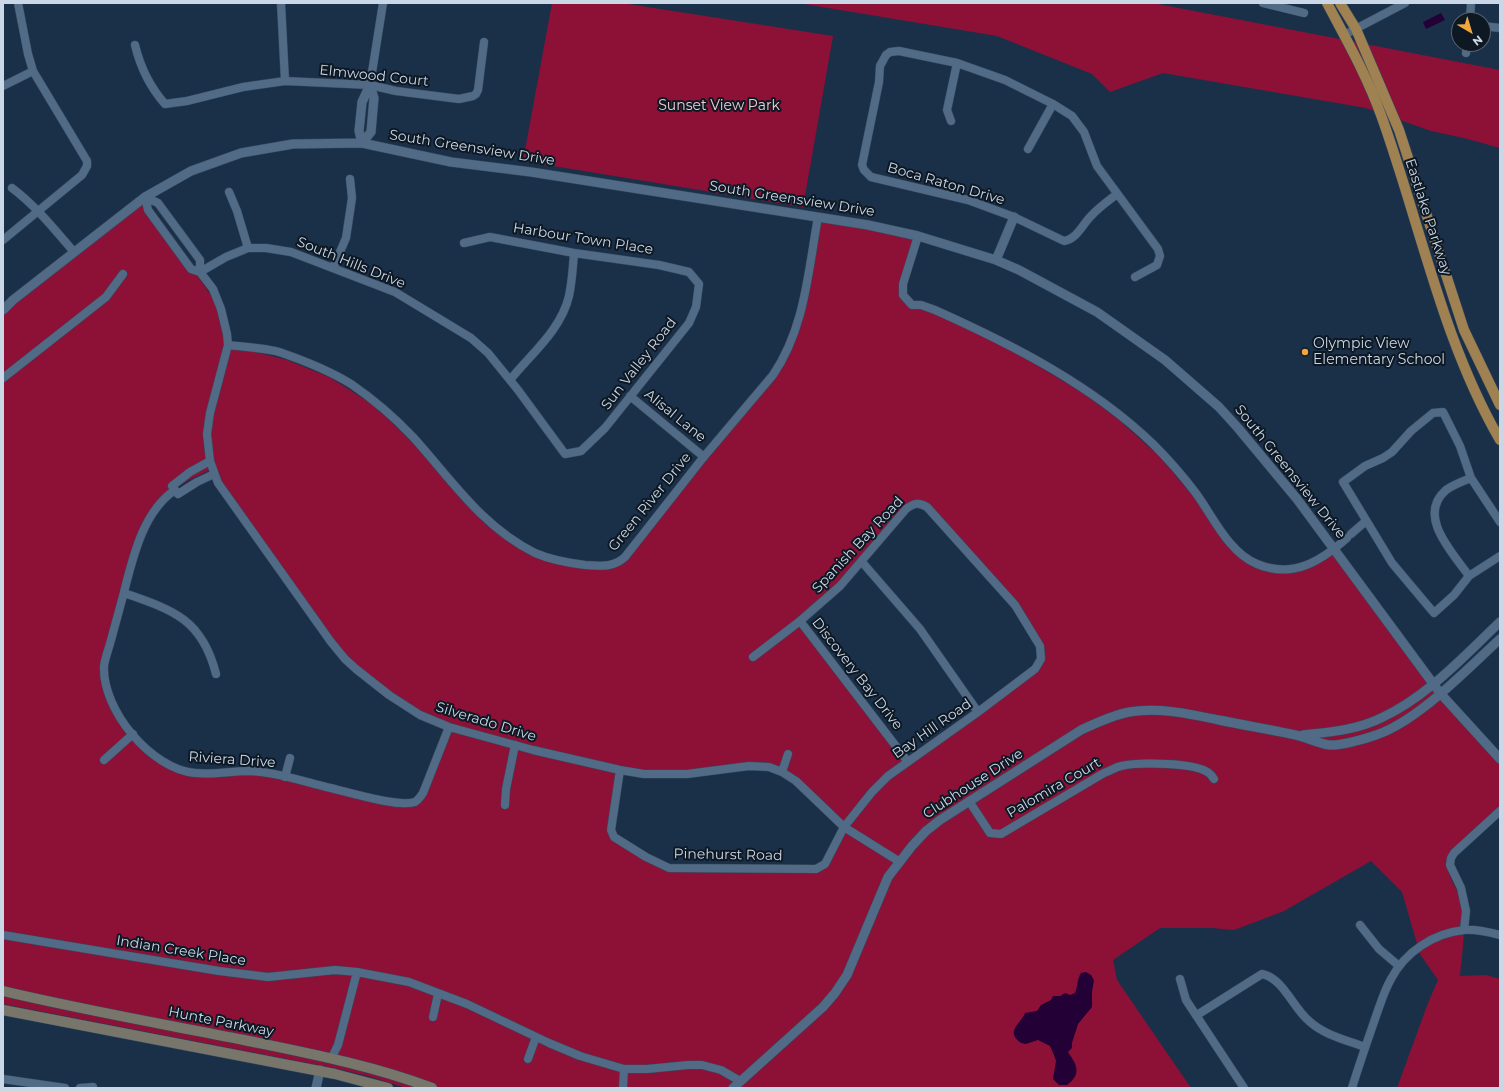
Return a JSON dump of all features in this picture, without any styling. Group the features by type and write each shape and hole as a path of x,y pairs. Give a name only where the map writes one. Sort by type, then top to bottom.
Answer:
{"main road":[{"name":"Eastlake Parkway","path":"1327,3 1344,35 1380,114 1450,329 1486,416 1500,440"},
{"name":"Eastlake Parkway","path":"1340,3 1356,29 1399,130 1464,330 1500,405"},
{"path":"1413,214 1426,212"},
{"name":"Hunte Parkway","path":"3,991 73,1008 332,1057 412,1080 432,1088"},
{"name":"Hunte Parkway","path":"3,1010 320,1070 388,1088"}],"street":[{"path":"3,240 82,175 87,166 87,161 33,71 28,54 18,3"},
{"path":"281,3 285,81"},
{"path":"362,143 371,132 374,98 370,85 383,3"},
{"path":"1263,3 1304,13"},
{"path":"1344,35 1405,3"},
{"name":"Elmwood Court","path":"135,45 141,67 159,97 165,104 182,102 243,87 285,81 370,85 396,91 458,99 473,96 478,90 484,42"},
{"name":"Boca Raton Drive","path":"957,63 899,51 890,52 886,55 880,66 879,82 862,161 864,170 871,177 968,200 1014,217 1064,241 1074,236 1090,217 1117,194"},
{"path":"951,121 947,110 957,63 1005,80 1053,104 1072,116 1084,132 1097,166 1158,249 1160,256 1157,266 1135,277"},
{"path":"3,86 33,71"},
{"path":"1028,149 1053,104"},
{"name":"South Greensview Drive","path":"3,310 13,300 145,197 192,171 241,153 293,144 362,143 451,162 530,172 818,217 868,225 918,236 996,260 1019,270 1097,312 1165,360 1219,407 1297,499 1440,693 1500,759"},
{"path":"333,268 346,238 352,198 350,179"},
{"path":"12,188 38,211 74,252"},
{"path":"229,192 248,248"},
{"name":"Silverado Drive","path":"145,197 158,203 200,260 200,272"},
{"name":"Silverado Drive","path":"145,197 148,210 191,269 200,272 213,289 226,326 228,345 221,367 208,423 207,444 214,474 218,483 333,644 346,659 370,680 420,715 449,727 515,745 620,770 644,774 687,774 749,766 768,768 782,772 796,781 844,827 900,862"},
{"name":"Green River Drive","path":"228,345 281,352 320,368 350,384 392,417 414,438 469,504 506,535 536,553 566,562 604,566 613,565 621,561 704,457 773,375 791,343 800,316 818,217"},
{"path":"996,260 1014,217"},
{"path":"918,236 903,284 903,295 906,300 912,305 921,305 935,310 1027,354 1112,410 1139,432 1174,466 1196,493 1233,547 1252,562 1272,568 1292,569 1308,565 1334,550 1366,521"},
{"name":"Harbour Town Place","path":"464,243 490,237 574,253 674,268 689,272 696,279"},
{"name":"South Hills Drive","path":"200,272 226,257 248,248 266,248 290,252 395,292 470,338 488,352 565,454 576,453"},
{"path":"510,380 550,334 560,316 569,295 574,253"},
{"path":"3,378 106,297 123,274"},
{"name":"Sun Valley Road","path":"576,453 581,451 604,428 689,323 696,307 699,284 696,279"},
{"name":"Alisal Lane","path":"630,396 704,457"},
{"path":"1500,522 1471,478 1460,446 1443,412 1433,414 1410,431 1392,452 1365,466 1343,482 1392,563 1434,613 1454,595 1469,576 1500,556"},
{"name":"Riviera Drive","path":"210,461 190,472 172,486 175,490 156,508 147,522 141,536 124,593 104,666 106,687 110,700 120,719 133,734 154,756 167,765 183,771 195,773 251,771 285,777 406,804 416,801 423,793 449,727"},
{"path":"175,490 178,494 197,482 214,474"},
{"path":"1469,576 1438,531 1434,521 1434,510 1439,498 1447,489 1471,478"},
{"name":"Spanish Bay Road","path":"753,658 800,621 840,586 906,509 914,503 920,503 927,507 1015,605 1040,646 1042,659"},
{"path":"862,562 920,629 978,712"},
{"path":"124,593 166,608 189,624 200,636 209,651 216,674"},
{"name":"Discovery Bay Drive","path":"800,621 908,762"},
{"name":"Clubhouse Drive","path":"1300,736 1356,727 1381,718 1406,704 1433,684 1500,622"},
{"name":"Clubhouse Drive","path":"733,1088 823,1007 835,993 847,975 888,877 912,846 926,831 1081,730 1101,721 1129,712 1159,711 1188,714 1300,736 1329,745 1342,743 1376,735 1398,725 1420,710 1500,639"},
{"name":"Bay Hill Road","path":"844,827 872,792 888,776 978,712 1035,669 1042,659"},
{"path":"104,760 133,734"},
{"path":"505,805 506,789 515,745"},
{"path":"782,772 788,754"},
{"path":"285,777 290,758"},
{"name":"Palomira Court","path":"970,801 990,833 1001,834 1098,776 1121,766 1153,764 1184,766 1205,771 1211,774 1214,779"},
{"name":"Pinehurst Road","path":"620,770 611,830 614,837 657,863 669,868 816,870 824,864 844,827"},
{"path":"1464,930 1466,911 1460,888 1450,869 1451,858 1454,853 1500,811"},
{"path":"1360,925 1379,949 1399,966"},
{"path":"1352,1088 1387,986 1399,966 1413,952 1429,941 1446,934 1464,930 1481,931 1500,935"},
{"name":"Indian Creek Place","path":"3,935 268,978 334,970 357,972 409,982 467,1004 565,1050 624,1069 702,1065 721,1070 740,1081"},
{"path":"332,1057 338,1045 357,972"},
{"path":"1197,1015 1262,974 1275,980 1302,1014 1313,1025 1328,1033 1365,1047"},
{"path":"1180,979 1186,1000 1244,1088"},
{"path":"433,1017 438,994"},
{"path":"528,1059 536,1037"},
{"path":"623,1088 624,1069"},
{"path":"316,1088 320,1070"},
{"path":"3,1079 18,1085 65,1088"},
{"path":"80,1088 93,1087"}],"green space":[{"name":"Sunset View Park","path":"552,3 622,3 833,36 803,207 523,161"},
{"path":"798,3 1153,3 1500,70 1500,148 1431,131 1366,108 1163,73 1110,92 1092,74 997,36"},
{"path":"142,199 211,295 220,320 224,346 248,350 287,360 329,377 371,404 404,434 482,521 511,543 572,565 617,562 767,379 787,345 800,306 815,219 914,238 904,299 1010,349 1081,392 1118,419 1160,457 1196,500 1229,548 1247,562 1301,568 1329,548 1419,669 1500,759 1500,810 1447,864 1449,874 1460,897 1463,911 1464,939 1460,976 1486,975 1500,979 1500,1088 1397,1088 1438,980 1420,954 1402,892 1371,861 1284,911 1258,921 1234,930 1212,928 1160,928 1113,960 1117,980 1191,1088 406,1088 368,1076 334,1068 3,1004 3,309","holes":["210,470 354,671 446,727 418,794 413,800 365,797 252,773 182,773 170,770 151,758 142,750 120,719 112,712 105,697 102,684 102,657 136,552 155,510 176,488","914,505 924,509 1014,607 1036,646 1038,658 1032,669 905,762 797,621 839,583","767,767 798,782 844,827 820,863 810,869 657,865 612,833 621,770 684,775"]}],"shaded area":[{"path":"1441,13 1445,20 1426,29 1423,22"},
{"path":"1086,972 1091,975 1094,980 1092,1007 1078,1024 1072,1043 1072,1048 1068,1052 1076,1065 1075,1077 1067,1085 1059,1085 1053,1079 1056,1061 1050,1046 1038,1040 1026,1044 1021,1043 1016,1039 1014,1031 1025,1013 1037,1011 1041,1005 1051,1000 1053,996 1060,996 1065,993 1070,995 1075,993 1081,973"}],"place":[{"name":"Olympic View Elementary School","path":"1305,352"}]}
